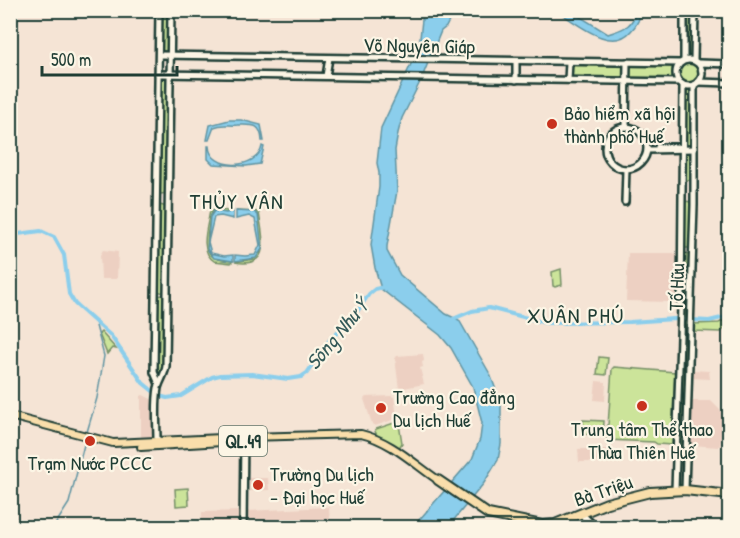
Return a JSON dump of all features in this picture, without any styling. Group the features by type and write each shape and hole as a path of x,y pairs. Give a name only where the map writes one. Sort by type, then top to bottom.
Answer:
{"highway":[{"name":"Bà Triệu","path":"438,480 488,514 534,525 562,525 607,504 645,493 685,490 729,495"}],"main road":[{"name":"QL.49","path":"10,417 121,447 357,434 374,438 397,450 438,480"},
{"name":"QL.49","path":"85,438 113,443 244,439"}],"street":[{"path":"159,10 154,372 159,386"},
{"path":"157,441 157,398 166,366 171,10"},
{"path":"696,83 702,73 696,62 695,13 684,13 682,61 675,72 681,83 696,83 729,82"},
{"name":"Võ Nguyên Giáp","path":"159,55 569,62 682,61"},
{"path":"328,76 331,58"},
{"path":"516,61 516,80"},
{"path":"682,61 729,64"},
{"path":"568,80 569,62"},
{"path":"626,126 627,62"},
{"name":"Võ Nguyên Giáp","path":"158,74 681,83"},
{"name":"Tố Hữu","path":"675,490 682,190 681,83"},
{"name":"Tố Hữu","path":"685,490 696,83"},
{"path":"626,126 641,132 648,148 640,164 626,169 611,163 605,148 611,133 626,126"},
{"path":"648,148 694,149"},
{"path":"625,202 626,169"},
{"path":"682,190 694,190"},
{"path":"157,200 168,200"},
{"path":"681,251 692,251"},
{"path":"243,528 244,439"},
{"path":"675,469 685,469"},
{"path":"582,514 591,528"},
{"path":"582,514 596,528"}],"shaded area":[{"path":"103,250 118,252 117,279 101,279 100,255"},
{"path":"628,253 674,253 678,257 677,298 673,302 626,301"},
{"path":"423,354 423,367 420,368 424,384 399,389 395,358"},
{"path":"692,370 709,371 710,379 691,378"},
{"path":"596,381 606,382 605,401 594,400"},
{"path":"141,396 153,400 153,437 141,440"},
{"name":"Trường Cao đẳng Du lịch Huế","path":"394,397 397,416 395,419 375,426 372,424 364,399"},
{"path":"691,401 711,401 726,416 718,447 692,445 689,442"},
{"path":"578,449 606,449 606,459 602,459 602,462 579,462"},
{"name":"Trường Du lịch - Đại học Huế","path":"249,478 268,478 269,490 250,491"},
{"path":"329,507 330,527 245,528 247,511"},
{"path":"242,511 241,527 201,528 202,512"}],"green space":[{"path":"161,11 170,11 169,52 162,54"},
{"path":"686,18 692,18 692,56 686,56"},
{"path":"689,62 697,65 700,73 697,81 689,84 681,81 678,73 681,65"},
{"path":"571,64 624,64 624,79 571,79"},
{"path":"670,64 672,80 629,80 628,65"},
{"path":"162,76 168,76 167,193 161,194 159,193"},
{"path":"692,91 690,147 685,146 685,92"},
{"path":"690,151 691,179 685,181 685,152"},
{"path":"685,201 691,202 689,248 683,248"},
{"path":"160,205 167,207 164,293 157,291 158,207"},
{"path":"210,210 233,211 212,212 207,239 210,254 219,259 233,261 231,263 214,261 206,251 205,237"},
{"path":"236,211 259,212 263,240 262,249 260,256 255,261 235,262 254,259 261,251 258,215 254,212"},
{"path":"690,254 688,303 683,303 683,255"},
{"path":"561,269 562,285 555,287 552,272"},
{"path":"164,296 164,372 162,376 158,376 156,372 157,298"},
{"path":"683,309 689,309 683,446 679,446"},
{"path":"729,318 729,324 721,332 693,331 693,324 719,323"},
{"path":"101,332 116,349 112,348 107,354 99,334"},
{"path":"599,357 608,358 606,375 597,374"},
{"name":"Trung tâm Thể thao Thừa Thiên Huế","path":"614,367 675,372 672,445 607,440"},
{"path":"583,420 604,421 603,435 583,434"},
{"path":"397,422 402,443 399,448 378,438 375,431"},
{"path":"188,488 189,505 176,506 175,489"}],"water":[{"name":"Sông Như Ý","path":"423,11 435,11 438,15 444,11 454,11 446,27 441,31 402,118 395,150 397,191 387,251 400,275 446,314 459,320 490,374 501,403 501,444 498,460 484,483 448,527 413,527 472,459 480,439 482,423 473,387 451,348 440,335 381,289 371,245 379,187 377,163 381,128 419,47"},
{"path":"557,11 571,11 608,34 626,27 632,21 636,11 641,11 638,22 631,31 623,37 614,39 594,34"},
{"path":"229,120 241,120 261,125 264,141 262,141 258,128 248,125 214,127 207,140 210,125"},
{"path":"208,146 211,154 217,160 234,164 252,160 259,154 262,146 264,147 260,164 246,166 213,164 208,159"},
{"path":"214,211 226,213 233,211 233,219 214,217 208,242 211,253 224,256 233,255 233,261 214,258 207,249 210,217"},
{"path":"236,211 254,212 258,215 262,249 256,258 235,261 235,255 255,255 260,245 255,219 249,216 236,219"}],"waterway":[{"name":"Sông Như Ý","path":"10,235 41,231 54,237 64,255 69,294 75,304 111,336 143,383 159,396 167,398 181,396 212,377 220,375 252,374 288,379 301,377 307,373 328,342 357,312 369,294 375,289 384,287"},
{"path":"453,319 472,311 489,308 546,323 674,319 709,321 730,316"},
{"path":"87,432 97,398 104,356 95,322"},
{"path":"53,528 69,503 86,437"}],"place":[{"name":"Bảo hiểm xã hội thành phố Huế","path":"552,124"},
{"name":"Trung tâm Thể thao Thừa Thiên Huế","path":"642,406"},
{"name":"Trường Cao đẳng Du lịch Huế","path":"381,408"},
{"name":"Trạm Nước PCCC","path":"90,441"},
{"name":"Trường Du lịch - Đại học Huế","path":"258,485"}],"district":[{"name":"THỦY VÂN","path":"237,201"},
{"name":"XUÂN PHÚ","path":"576,315"}]}
